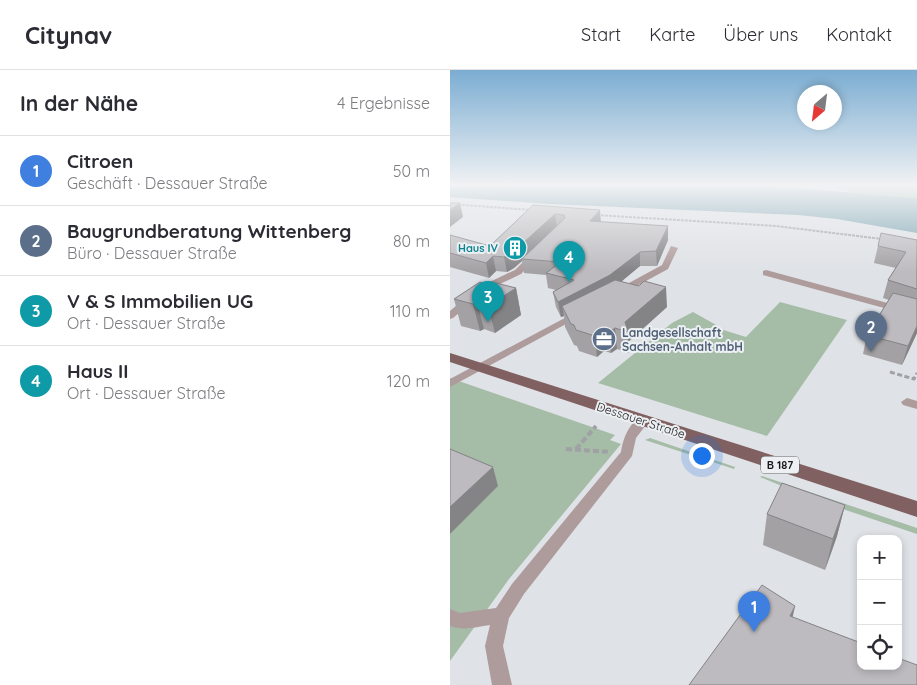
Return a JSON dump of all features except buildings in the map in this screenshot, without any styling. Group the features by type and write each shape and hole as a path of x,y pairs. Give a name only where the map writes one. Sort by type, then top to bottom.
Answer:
{"main road":[{"name":"Dessauer Straße","path":"450,357 917,509"}],"lane":[{"path":"614,295 665,267 674,248"},
{"path":"450,316 480,290 518,272 539,251"},
{"path":"766,273 917,314"},
{"path":"450,384 588,309"},
{"path":"502,685 494,646 501,616 518,589 626,453 630,437 643,421"},
{"path":"450,617 458,621 501,616"}],"path":[{"path":"596,215 770,225 882,239"},
{"path":"890,372 914,379 917,373"},
{"path":"575,450 596,426"},
{"path":"566,449 626,453"}],"green space":[{"path":"780,302 847,320 767,436 598,383 672,323 693,312 718,326 717,328 746,337"},
{"path":"450,378 615,435 610,440 621,444 509,579 450,661"},
{"path":"650,438 735,467 734,469 645,440"},
{"path":"762,476 917,528 917,534 813,499 760,477"}],"water":[{"path":"791,215 917,215 917,233 837,219"}],"place":[{"name":"Haus IV","path":"515,248"},
{"name":"Haus II","path":"569,282"},
{"name":"V & S Immobilien UG","path":"488,322"},
{"name":"Landgesellschaft Sachsen-Anhalt mbH","path":"604,339"},
{"name":"Baugrundberatung Wittenberg","path":"871,352"},
{"name":"Citroen","path":"754,632"}]}
